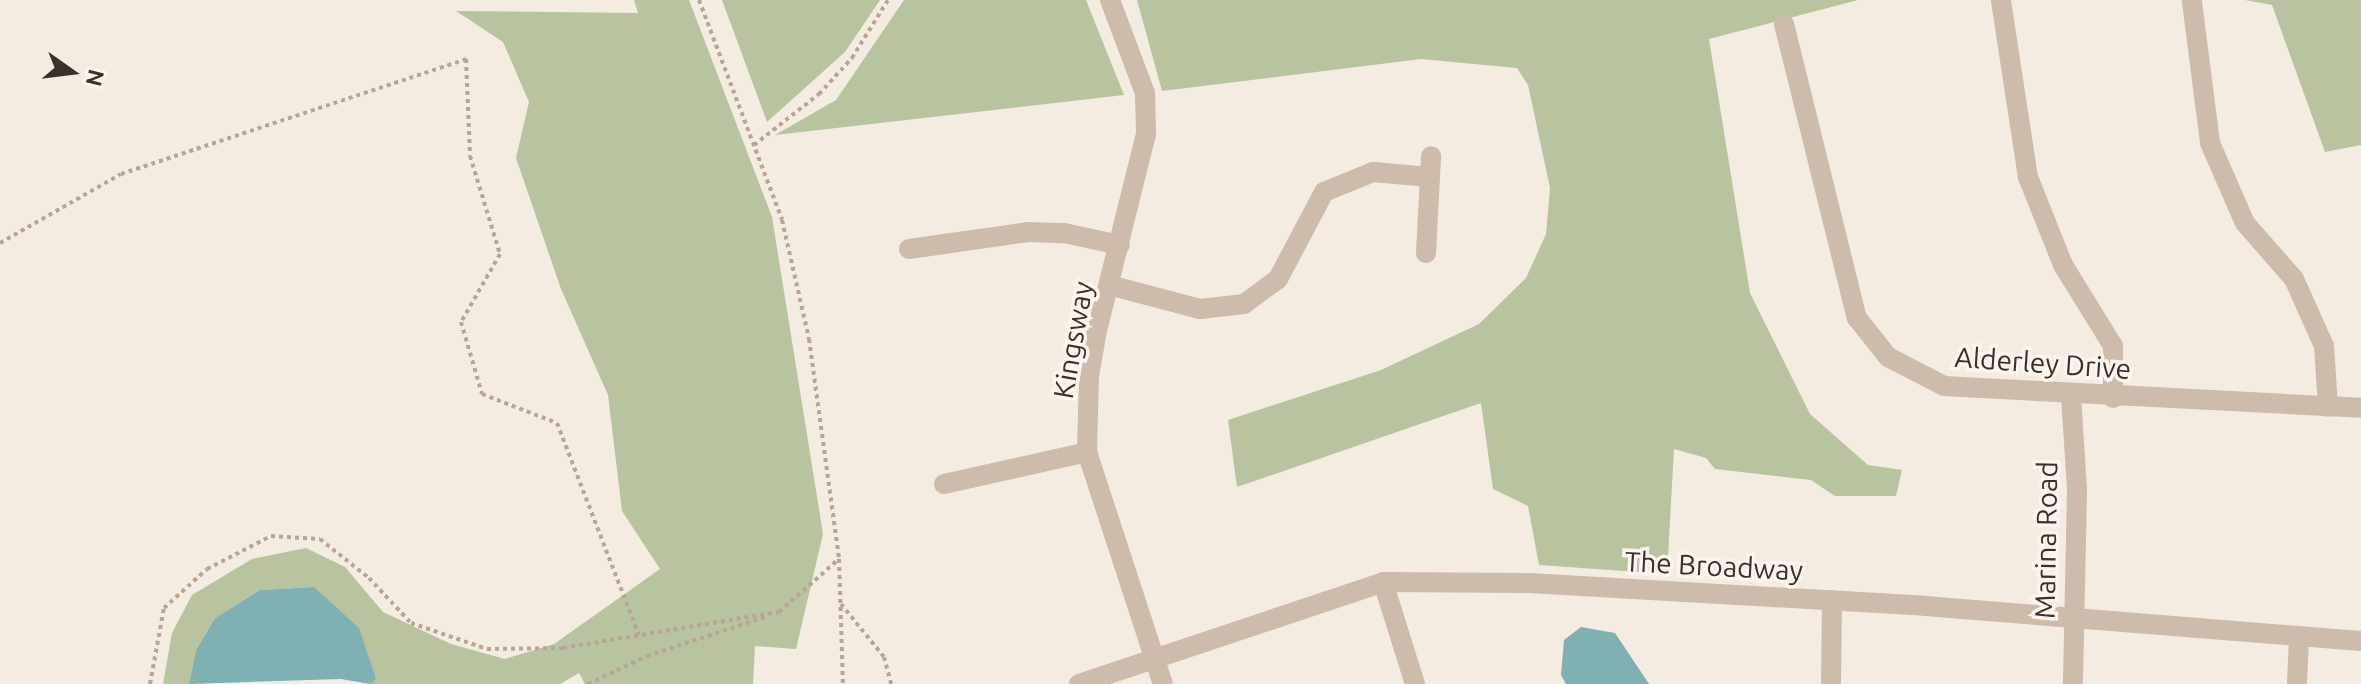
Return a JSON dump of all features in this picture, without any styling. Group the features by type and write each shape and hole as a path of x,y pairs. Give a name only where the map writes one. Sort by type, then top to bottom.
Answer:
{"street":[{"name":"Kingsway","path":"1110,0 1145,93 1141,172 1109,285 1089,376 1087,452 1163,684"},
{"path":"2001,1 2028,177 2063,265 2113,346 2113,398"},
{"path":"2192,2 2210,143 2245,223 2294,279 2324,346 2328,407"},
{"name":"Alderley Drive","path":"1784,24 1857,318 1888,357 1944,386 2071,396 2361,408"},
{"path":"1426,253 1431,156"},
{"path":"1109,285 1200,309 1244,304 1278,279 1324,192 1373,172 1430,177"},
{"path":"909,249 1028,232 1064,233 1120,245"},
{"name":"Marina Road","path":"2071,396 2077,490 2073,684"},
{"path":"944,484 1087,452"},
{"path":"1383,582 1415,684"},
{"name":"The Broadway","path":"1079,684 1383,582 1529,583 1832,600 2361,641"},
{"path":"1831,684 1832,600"},
{"path":"2297,684 2299,638"}],"path":[{"path":"699,0 782,220 809,339 839,559 843,684"},
{"path":"754,145 819,94 852,58 888,0"},
{"path":"0,243 121,174 466,59 470,156 500,254 461,322 482,394 557,423 639,635"},
{"path":"150,684 164,608 207,569 271,536 320,539 369,578 411,623 487,649 563,648 779,612"},
{"path":"588,684 647,656 779,612 839,559"},
{"path":"841,604 884,657 891,684"}],"green space":[{"path":"634,0 689,0 772,217 823,534 796,649 755,646 753,684 585,684 579,673 560,684 370,684 376,678 314,587 260,590 215,618 196,650 189,684 163,684 172,633 192,595 252,559 306,548 345,567 383,612 451,644 505,659 554,644 660,569 622,511 608,395 561,289 516,158 529,102 503,42 456,11 638,13"},
{"path":"722,0 880,0 845,52 767,122"},
{"path":"904,0 1086,0 1124,95 775,135 836,100"},
{"path":"1137,0 1858,0 1709,39 1750,293 1810,414 1868,465 1902,470 1896,496 1835,496 1811,480 1715,469 1706,458 1674,449 1667,574 1539,565 1528,506 1493,489 1481,403 1237,487 1228,420 1381,370 1479,324 1526,278 1546,234 1550,188 1528,85 1517,68 1421,59 1162,91"},
{"path":"2245,0 2361,0 2361,145 2325,152 2272,5"}],"water":[{"path":"314,587 359,628 376,679 370,684 341,679 189,684 196,650 215,618 260,590"},
{"path":"1581,627 1615,633 1649,684 1566,684 1561,675 1564,640"}]}
